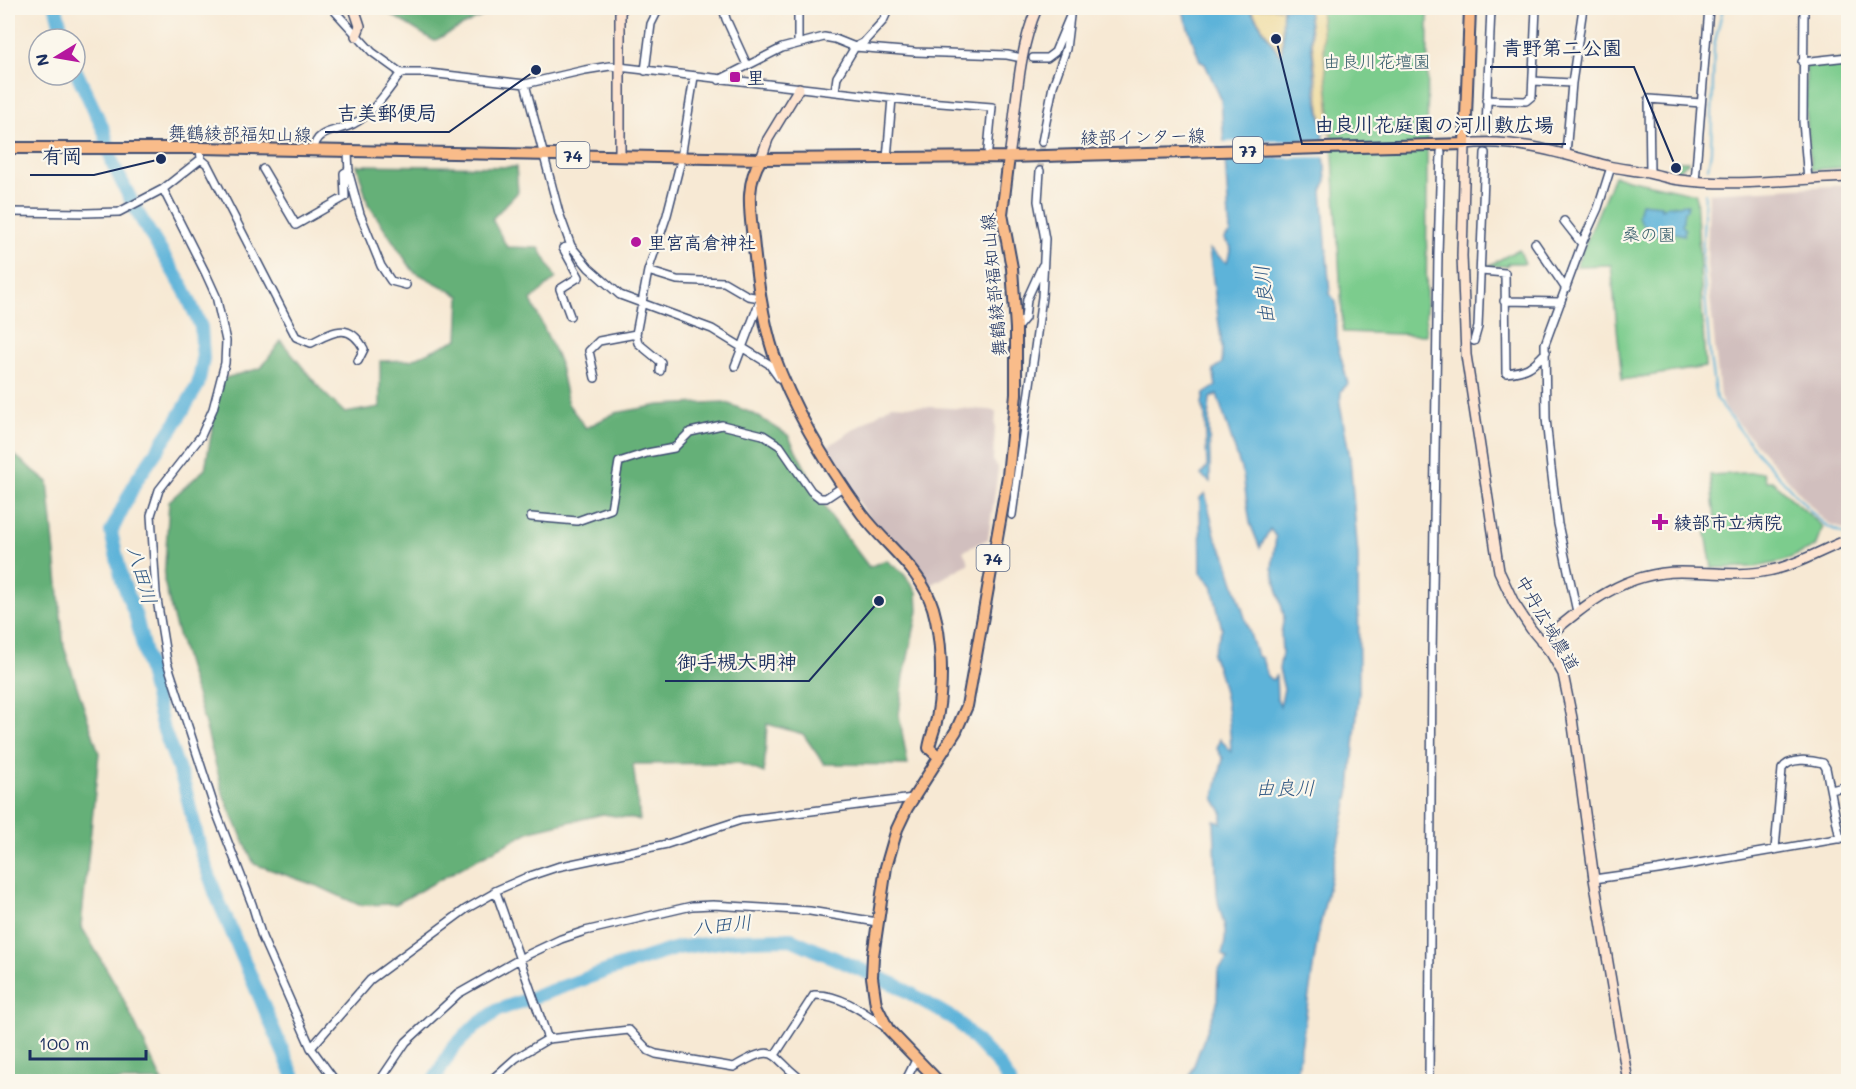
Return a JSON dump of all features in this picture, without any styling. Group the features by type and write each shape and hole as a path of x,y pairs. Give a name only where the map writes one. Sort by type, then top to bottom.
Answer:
{"main road":[{"path":"1464,144 1470,8"},
{"name":"綾部インター線","path":"1009,157 1060,154 1438,149 1464,144"},
{"name":"舞鶴綾部福知山線","path":"8,148 137,148 200,154 314,150 761,159 1009,157 1002,214 1012,268 1017,329 1016,394 1008,476 967,706 956,731 913,798 897,829 886,867 877,922 872,977 876,1005 885,1024 939,1082"},
{"path":"761,159 750,186 751,223 769,339 787,387 826,459 863,516 917,576 933,608 941,682 938,715 929,748 939,757"}],"street":[{"path":"332,8 372,52 401,73 429,73 525,84 610,66 719,80 992,107 988,150"},
{"path":"354,8 360,26 356,36"},
{"path":"645,71 651,24 659,8"},
{"path":"723,8 747,64"},
{"path":"798,42 798,13 802,8"},
{"path":"835,91 837,77 855,47 863,43 883,21 888,8"},
{"path":"1009,157 1024,52 1030,24 1037,8"},
{"path":"1486,128 1491,8"},
{"path":"1486,100 1526,101 1532,96 1536,8"},
{"path":"1566,154 1572,83 1583,8"},
{"path":"1695,182 1709,8"},
{"path":"1804,8 1803,122 1808,180"},
{"path":"619,9 620,155"},
{"path":"1033,58 1047,58 1055,51 1070,16 1066,49 1053,86 1042,142"},
{"path":"719,80 782,48 798,42 824,38 835,39 855,47 1017,57"},
{"path":"1802,62 1848,57"},
{"path":"314,150 317,139 323,134 354,124 373,108 401,73"},
{"path":"660,371 661,362 638,343 636,334 648,271 667,215 681,157 694,77"},
{"path":"1533,81 1572,83"},
{"path":"525,84 559,213 572,246 589,268 620,295 712,329 741,346 769,364 787,387"},
{"path":"761,159 768,139 783,111 800,88"},
{"path":"887,159 892,98"},
{"path":"1650,173 1649,99 1701,103"},
{"path":"1464,144 1516,143 1611,166 1695,182 1746,183 1848,177"},
{"name":"中丹広域農道","path":"1464,144 1462,256 1467,373 1499,571 1514,603 1551,653 1563,674 1572,718 1594,879 1628,1082"},
{"path":"1429,1082 1438,149"},
{"path":"348,152 349,170 360,214 381,266 391,281 406,285"},
{"path":"1474,341 1478,327 1485,153"},
{"path":"8,212 119,212 163,189 200,154 296,337 311,343 344,330 351,333 364,349 358,361"},
{"path":"1577,612 1558,524 1551,468 1546,418 1545,344 1582,244 1598,208 1611,166"},
{"path":"263,169 296,225 345,197 344,173 349,170"},
{"path":"1012,515 1042,297 1045,239 1038,201 1040,171"},
{"path":"163,189 209,281 218,306 226,341 225,363 213,409 201,436 159,490 151,515 156,593 167,662 215,809 252,904 262,937 311,1048 336,1082"},
{"path":"1564,221 1582,244"},
{"path":"1535,243 1566,289"},
{"path":"570,316 560,289 579,277 563,248 572,246"},
{"path":"1017,329 1025,318 1027,299 1044,263"},
{"path":"648,271 677,280 696,279 724,282 748,296 761,298 735,366"},
{"path":"1481,271 1505,273 1506,373 1521,372 1533,367 1545,352"},
{"path":"1504,301 1561,302"},
{"path":"595,378 589,351 599,341 636,334"},
{"path":"531,518 577,521 611,509 619,462 647,453 674,448 690,432 722,425 764,435 780,446 811,491 820,498 826,498 844,486"},
{"path":"1541,642 1577,612 1616,587 1640,576 1678,572 1769,571 1848,540"},
{"path":"1775,849 1783,766 1800,760 1823,763 1831,790 1840,839"},
{"path":"1831,790 1848,786"},
{"path":"311,1048 370,980 466,909 495,891 527,877 557,867 667,844 741,820 913,798"},
{"path":"1594,879 1848,837"},
{"path":"496,892 548,1039"},
{"path":"379,1082 406,1042 449,1001 520,959 561,939 585,931 692,906 713,905 797,909 877,922"},
{"path":"775,1055 814,995 855,1007 885,1024"},
{"path":"489,1082 516,1058 548,1039 629,1030 649,1051 656,1054 734,1067 754,1055 764,1053 775,1055 805,1082"},
{"path":"905,1082 917,1058"}],"shaded area":[{"path":"1848,185 1848,531 1828,523 1821,517 1726,410 1720,396 1707,265 1709,193"},
{"path":"892,405 996,412 993,460 998,469 988,539 963,551 969,563 926,588 868,517 825,448"}],"green space":[{"path":"380,8 495,8 434,41"},
{"name":"由良川花壇園","path":"1320,8 1428,8 1426,335 1343,332 1332,137"},
{"path":"1848,59 1848,167 1811,170 1806,111 1806,65"},
{"path":"1672,161 1688,161 1688,163 1675,172 1670,172"},
{"path":"357,165 516,167 518,192 492,219 507,247 539,248 556,278 531,300 559,361 568,404 586,428 615,413 660,405 724,402 754,414 788,435 829,514 869,567 886,560 903,573 917,592 918,611 904,676 899,715 908,765 824,764 803,734 767,724 764,773 739,763 633,764 640,820 603,814 531,831 396,904 359,905 320,887 254,864 224,797 164,581 169,501 205,469 221,379 261,368 281,341 323,392 345,413 380,407 380,361 411,360 458,339 460,296 413,271 368,204"},
{"name":"桑の園","path":"1614,176 1696,194 1705,367 1622,380 1611,265 1576,266"},
{"path":"1519,249 1525,263 1488,266"},
{"path":"8,450 48,482 64,647 99,753 81,926 119,990 162,1081 8,1081"},
{"path":"1763,472 1766,481 1772,481 1823,527 1815,547 1781,562 1756,567 1712,568 1704,522 1715,519 1710,475"}],"sand":[{"path":"1250,8 1283,8 1282,58"},
{"path":"1308,8 1320,8 1332,137 1322,125"}],"water":[{"name":"由良川","path":"1183,8 1249,8 1281,57 1283,8 1308,8 1316,94 1322,125 1326,182 1322,191 1330,294 1336,302 1337,343 1348,384 1341,391 1340,404 1350,458 1358,556 1359,692 1350,789 1318,935 1296,1081 1188,1081 1217,1004 1218,971 1228,959 1222,954 1225,929 1217,893 1214,821 1222,823 1222,812 1214,798 1223,759 1217,749 1220,739 1231,751 1228,714 1217,665 1212,654 1222,629 1212,585 1201,573 1200,498 1205,493 1216,539 1225,554 1257,656 1262,658 1267,676 1272,680 1276,676 1277,698 1280,706 1284,689 1279,669 1284,616 1272,568 1276,537 1270,529 1260,548 1250,523 1243,475 1217,394 1210,398 1210,482 1201,475 1207,467 1205,416 1202,404 1204,394 1216,386 1213,370 1222,363 1222,347 1209,249 1227,263 1231,247 1224,239 1230,233 1221,99 1205,64 1200,61"},
{"path":"1641,203 1661,205 1661,209 1667,206 1688,204 1687,210 1684,211 1682,226 1685,228 1684,235 1660,232 1656,235 1647,230 1638,216"}],"pier":[{"path":"1327,140 1328,157 1223,159 1222,142"}],"waterway":[{"name":"八田川","path":"56,8 61,27"},
{"path":"1708,168 1711,151 1714,46 1723,8"},
{"name":"八田川","path":"83,87 104,131 113,164 137,212 184,289 201,327 203,359 198,385 136,481 111,532 122,580 136,617 162,725 184,784 201,852 216,895 296,1082"},
{"path":"1705,193 1702,255 1710,358 1716,399 1756,451 1817,518 1827,526 1846,535"},
{"name":"八田川","path":"433,1082 452,1049 474,1027 498,1010 677,948 734,940 791,939 898,986 957,1021 998,1064 1010,1082"}],"tunnel":[{"path":"1485,153 1486,128"},
{"path":"1040,171 1042,142"}],"place":[{"name":"由良川花庭園の河川敷広場","path":"1276,39"},
{"name":"吉美郵便局","path":"536,70"},
{"name":"里","path":"735,77"},
{"name":"有岡","path":"161,159"},
{"name":"青野第二公園","path":"1676,168"},
{"name":"里宮高倉神社","path":"636,242"},
{"name":"綾部市立病院","path":"1660,522"},
{"name":"御手槻大明神","path":"879,601"}]}
